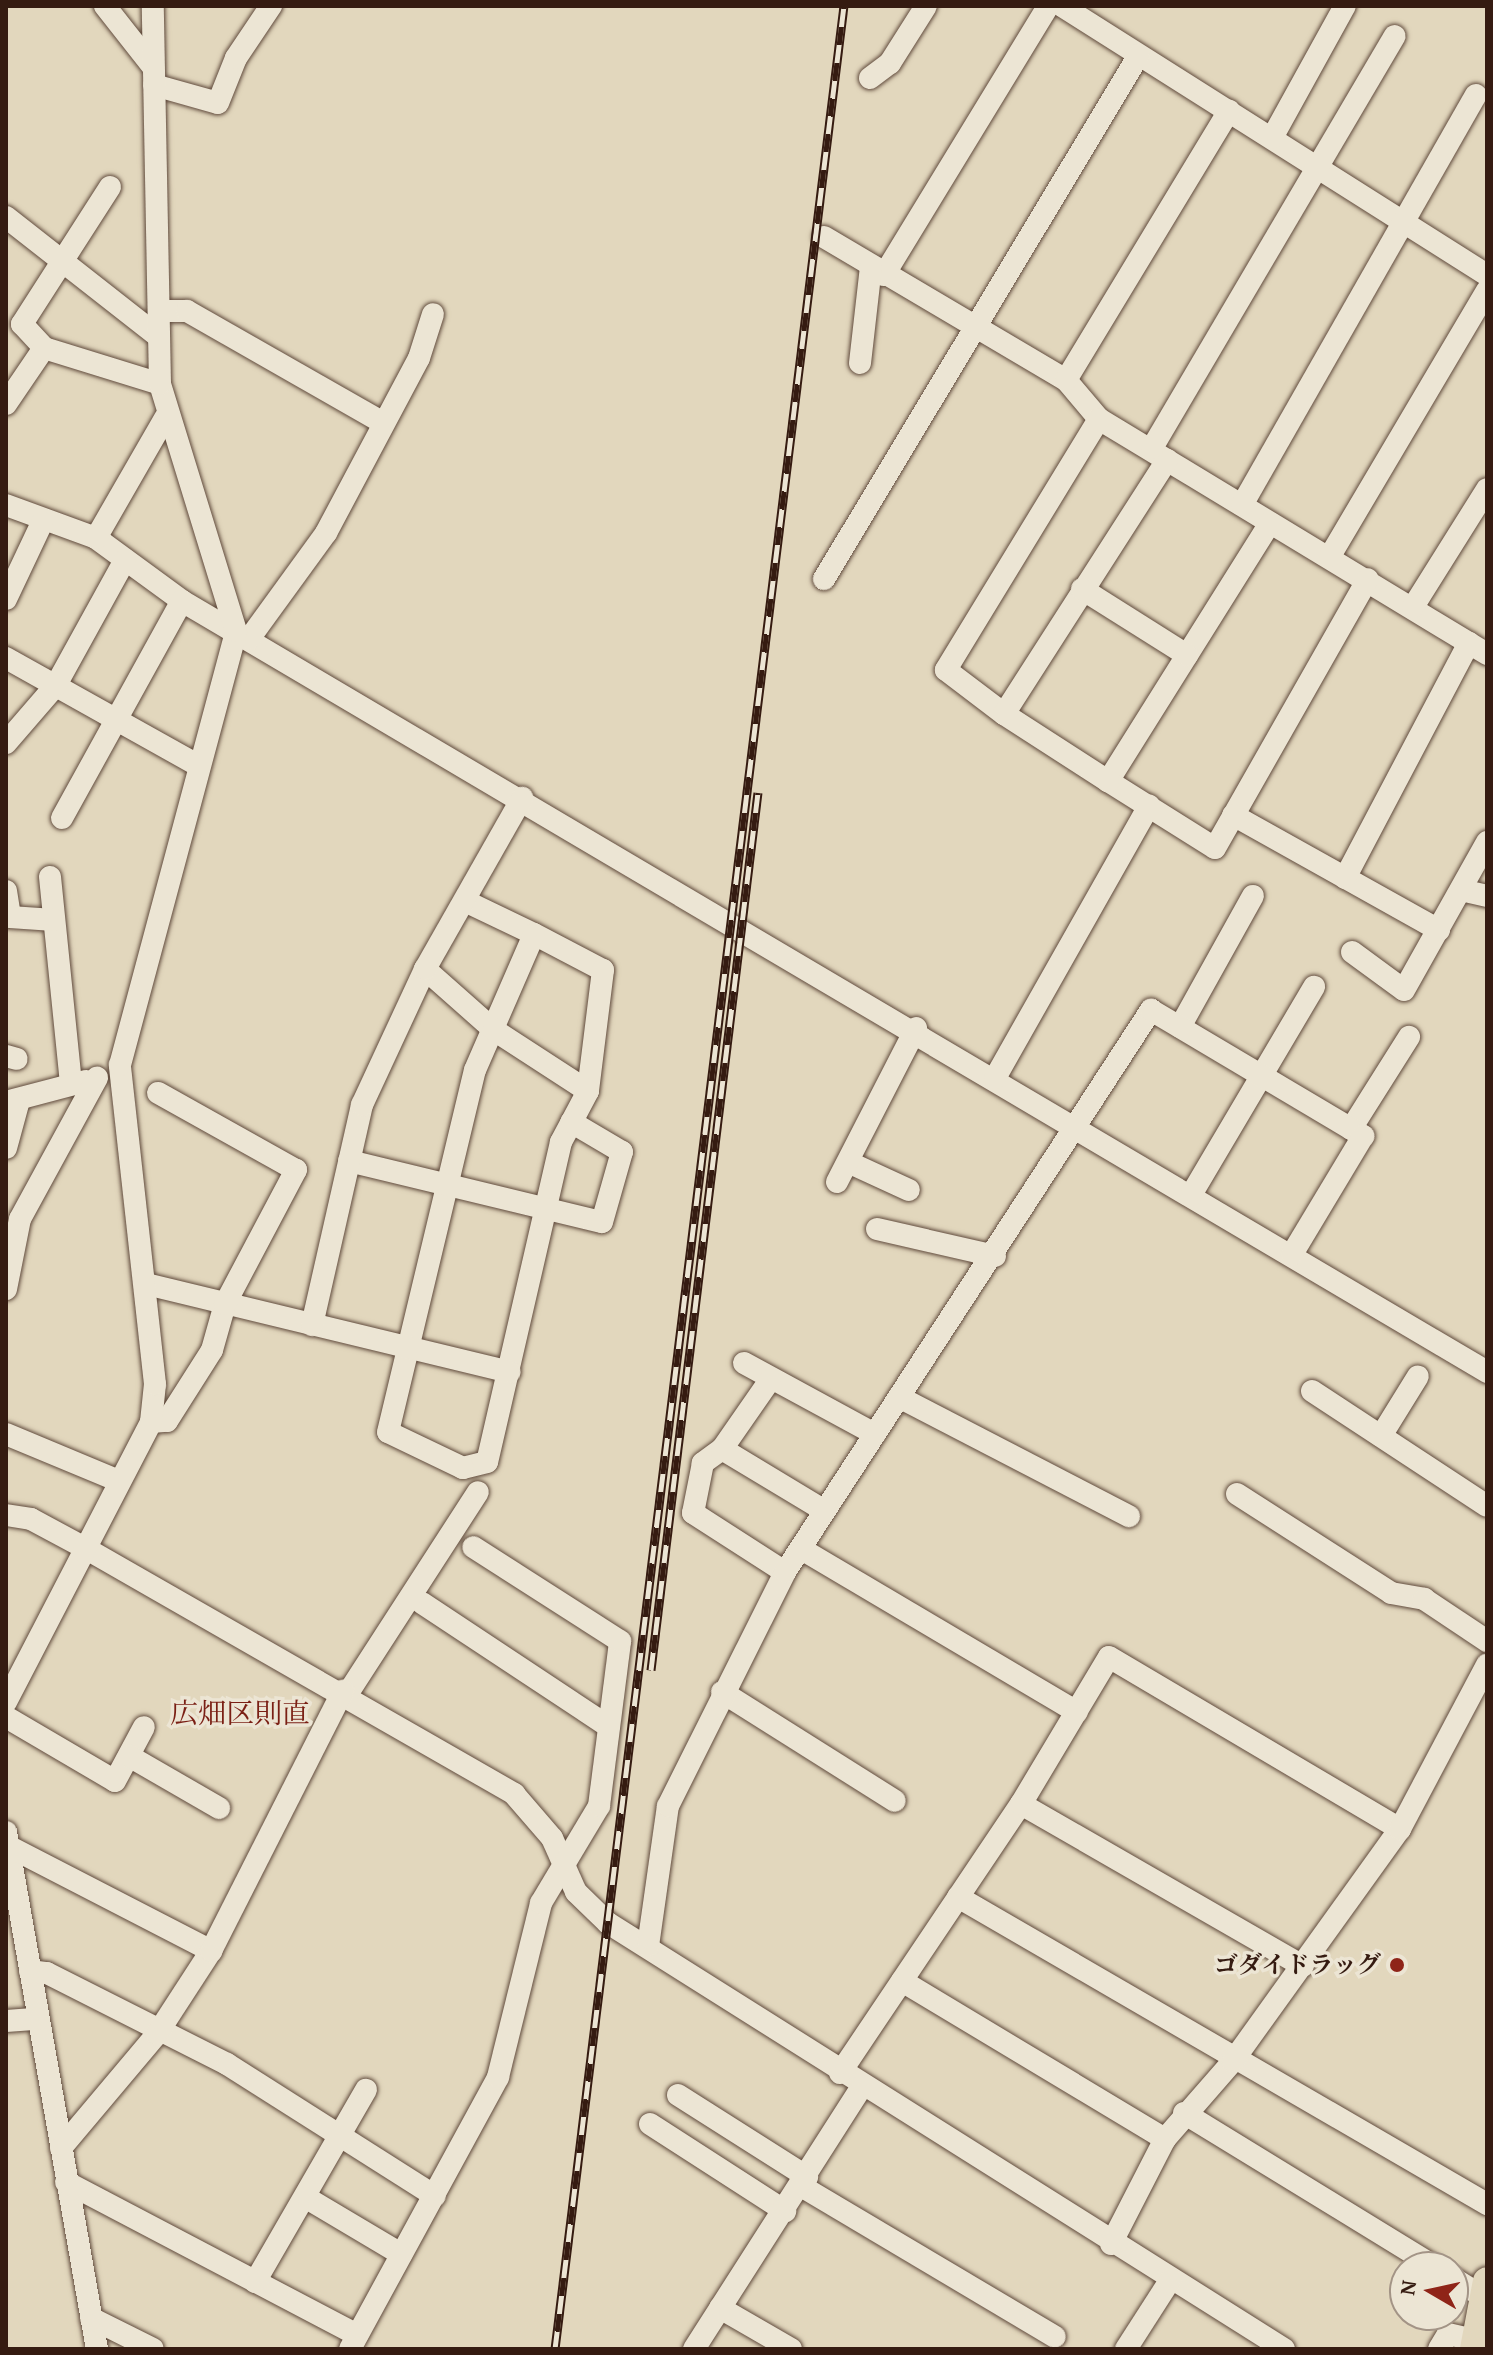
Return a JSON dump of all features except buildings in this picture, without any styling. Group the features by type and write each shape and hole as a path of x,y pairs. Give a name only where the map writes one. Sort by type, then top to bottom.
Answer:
{"main road":[{"path":"1479,2343 1486,2289"}],"street":[{"path":"105,6 153,76 218,103 236,58 271,6"},
{"path":"153,6 160,384 165,418 242,635"},
{"path":"870,78 890,63 926,6"},
{"path":"860,363 878,271 1048,6"},
{"path":"1062,6 1487,275"},
{"path":"1272,138 1345,6"},
{"path":"1004,714 1082,589 1395,36"},
{"path":"824,579 970,329 1139,55"},
{"path":"1242,505 1407,226 1476,95"},
{"path":"1066,380 1229,111"},
{"path":"110,187 60,257 22,324 44,348 160,384"},
{"path":"6,217 158,336"},
{"path":"824,237 970,329 1066,380 1099,419 1478,648 1345,878"},
{"path":"1330,556 1487,291"},
{"path":"159,311 187,311 383,423"},
{"path":"6,1702 17,1656 85,1548 151,1422 146,1284 120,1065 196,764 242,635 326,533 419,358 433,314"},
{"path":"6,404 44,348"},
{"path":"96,538 165,418"},
{"path":"1099,419 946,670 1004,714 1215,848 1368,579"},
{"path":"1413,607 1487,489"},
{"path":"6,505 42,523 96,538 182,601 916,1028 1487,1372"},
{"path":"6,599 42,523"},
{"path":"1108,781 1270,523"},
{"path":"6,743 56,685 125,560"},
{"path":"1082,589 1187,655"},
{"path":"62,818 182,601"},
{"path":"6,658 119,718 196,764"},
{"path":"312,1325 362,1105 425,969 522,798"},
{"path":"995,1078 1149,806"},
{"path":"1233,815 1439,930"},
{"path":"1352,952 1404,990 1487,842"},
{"path":"50,877 71,1084"},
{"path":"1461,890 1487,896"},
{"path":"6,891 10,917 54,920"},
{"path":"1180,1027 1253,896"},
{"path":"465,901 534,934 603,970 588,1091 571,1122 546,1206 487,1462 463,1468 388,1432 475,1070 534,934"},
{"path":"425,969 494,1030 588,1091"},
{"path":"1191,1195 1314,987"},
{"path":"648,1946 668,1806 722,1692 785,1572 803,1550 823,1510 995,1256 1151,1010 1363,1136 1292,1254"},
{"path":"837,1182 916,1028"},
{"path":"1351,1129 1409,1037"},
{"path":"6,1148 13,1101 97,1078 120,1065"},
{"path":"6,1289 13,1216 97,1078"},
{"path":"151,1422 167,1421 212,1350 225,1304 296,1170 158,1093"},
{"path":"349,1161 448,1182 602,1222 622,1152 571,1122"},
{"path":"848,1162 909,1190"},
{"path":"877,1229 995,1256"},
{"path":"146,1284 509,1372"},
{"path":"744,1363 770,1380 875,1434"},
{"path":"1381,1436 1418,1376"},
{"path":"770,1380 722,1449 703,1463 693,1513 785,1572"},
{"path":"1312,1391 1487,1506"},
{"path":"899,1397 1129,1516"},
{"path":"6,1434 119,1481"},
{"path":"722,1449 823,1510"},
{"path":"61,2148 157,2034 211,1951 346,1692 478,1492"},
{"path":"1237,1494 1391,1593 1424,1599 1487,1641"},
{"path":"6,1515 31,1519 85,1548 346,1692 514,1794 552,1838 562,1873 590,1909 840,2073 1284,2349"},
{"path":"66,2182 255,2282 354,2342 498,2077 541,1903 593,1826 609,1727 620,1641 473,1547"},
{"path":"803,1550 1077,1712"},
{"path":"422,1603 609,1727"},
{"path":"840,2073 1021,1804 1109,1657 1400,1829"},
{"path":"1111,2244 1165,2139 1184,2113 1233,2061 1400,1829 1487,1665"},
{"path":"722,1692 895,1801"},
{"path":"6,1717 115,1781 144,1727"},
{"path":"129,1756 219,1808"},
{"path":"1021,1804 1303,1966"},
{"path":"7,1839 211,1951"},
{"path":"7,1839 97,2349"},
{"path":"958,1897 1233,2061 1487,2204"},
{"path":"30,1971 47,1973 157,2034 227,2064 339,2138 435,2196"},
{"path":"902,1981 1165,2139"},
{"path":"6,2021 37,2019"},
{"path":"694,2349 863,2085"},
{"path":"255,2282 366,2090"},
{"path":"678,2095 804,2181 1055,2337"},
{"path":"1184,2113 1409,2251"},
{"path":"650,2124 785,2211"},
{"path":"305,2197 401,2254"},
{"path":"1126,2349 1171,2279"},
{"path":"720,2308 791,2349"},
{"path":"91,2318 153,2349"},
{"path":"1439,2349 1448,2334 1479,2343"}],"railway":[{"path":"555,2349 844,6"},
{"path":"651,1670 758,792"}],"place":[{"name":"ゴダイドラッグ","path":"1397,1965"}],"district":[{"name":"広畑区則直","path":"240,1713"}]}
